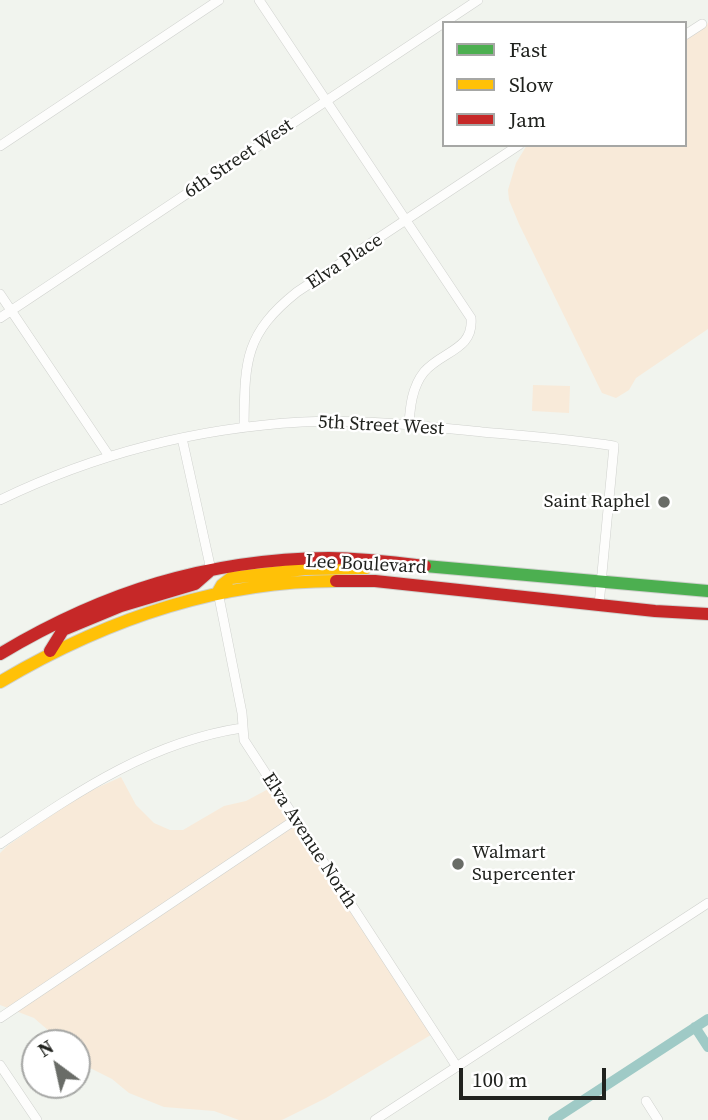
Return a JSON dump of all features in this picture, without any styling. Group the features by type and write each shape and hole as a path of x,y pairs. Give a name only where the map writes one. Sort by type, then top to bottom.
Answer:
{"main road":[{"name":"Lee Boulevard","path":"0,654 51,625 122,595 162,582 211,570 302,559 334,558 708,591"},
{"path":"218,592 222,585 231,579 255,575 305,569 386,568 397,564"},
{"path":"50,652 63,630 121,606 195,584 211,570"},
{"name":"Lee Boulevard","path":"0,682 50,652 129,617 218,592 276,583 344,580 708,614"}],"street":[{"path":"0,146 219,0"},
{"path":"259,0 471,318 472,331 466,341 436,362 416,384 409,425"},
{"name":"6th Street West","path":"447,21 478,0"},
{"name":"6th Street West","path":"0,318 442,24"},
{"path":"687,34 702,24"},
{"name":"Elva Place","path":"244,427 246,367 253,343 265,323 297,292 516,147"},
{"path":"0,294 109,456"},
{"name":"5th Street West","path":"0,500 55,475 109,456 182,438 244,427 341,422 409,425 614,446 599,605"},
{"path":"182,438 211,570"},
{"name":"Elva Avenue North","path":"218,592 242,713 244,740 457,1067"},
{"path":"0,844 116,769 168,746 242,728"},
{"path":"0,1018 295,820"},
{"path":"375,1120 708,903"},
{"path":"0,1065 37,1120"},
{"path":"646,1101 658,1120"}],"shaded area":[{"path":"708,23 708,329 636,378 629,390 616,398 602,393 519,224 509,200 508,190 516,163 526,147 687,147 687,37"},
{"path":"533,385 570,386 569,413 532,411"},
{"path":"121,777 136,805 154,823 170,830 183,830 224,806 246,801 272,787 434,1033 326,1098 282,1120 239,1120 214,1111 164,1107 129,1093 112,1079 91,1068 91,1029 47,1029 34,1018 0,1005 0,853 81,795"}],"waterway":[{"path":"553,1120 708,1019"},
{"path":"695,1027 708,1047"}],"traffic: fast":[{"path":"425,566 708,591"}],"traffic: slow":[{"path":"218,592 231,578 305,569 366,568"},
{"path":"0,682 79,640 161,609 247,588 336,581"}],"traffic: jam":[{"path":"0,654 78,613 158,583 199,572 284,560 329,558 425,566"},
{"path":"50,651 63,630 121,606 195,584 211,570"},
{"path":"336,581 375,581 655,611 708,614"}],"place":[{"name":"Saint Raphel","path":"664,502"},
{"name":"Walmart Supercenter","path":"458,864"}]}
